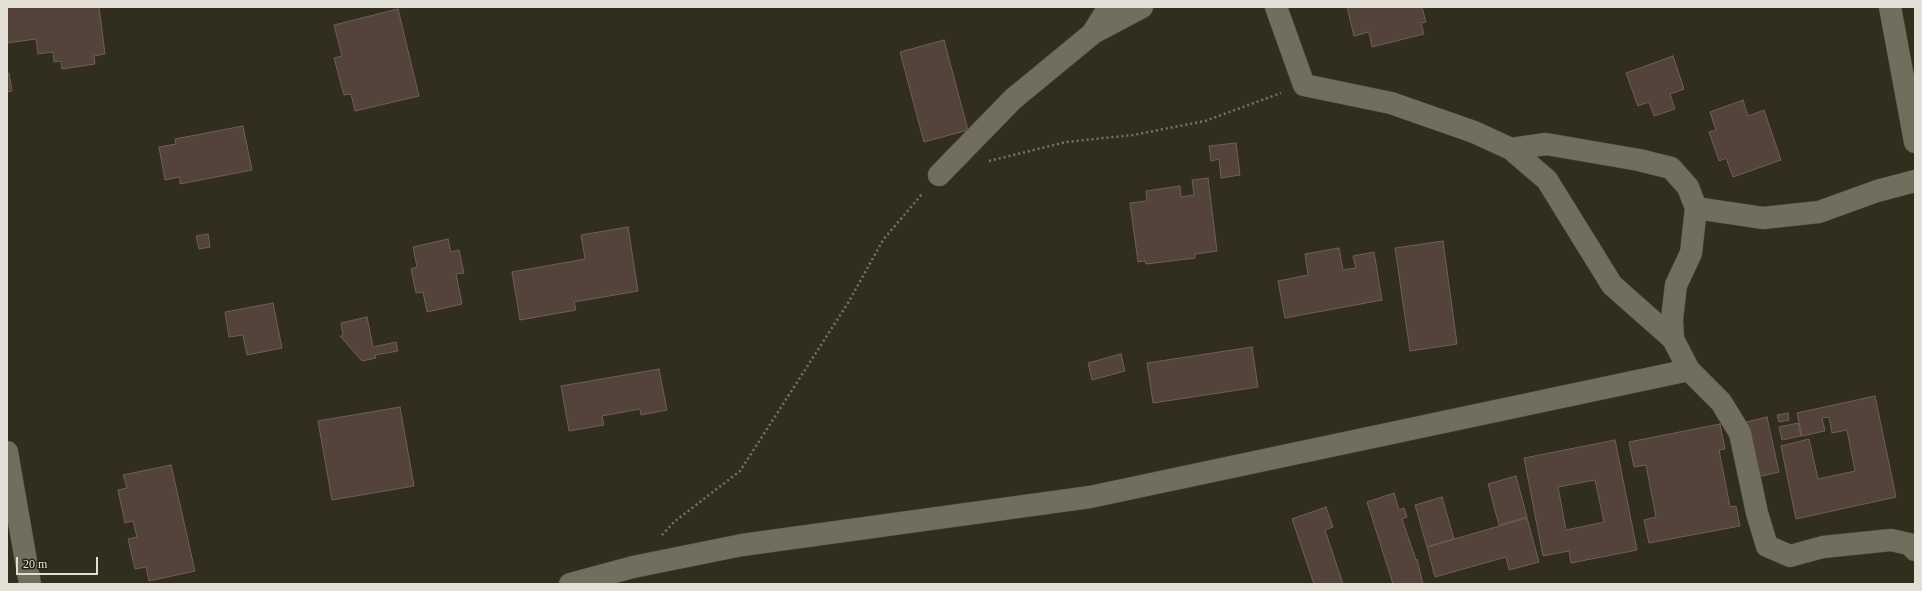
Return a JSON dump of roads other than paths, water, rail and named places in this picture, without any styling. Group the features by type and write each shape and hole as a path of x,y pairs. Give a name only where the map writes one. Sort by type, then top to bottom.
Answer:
{"street":[{"path":"1092,34 1109,7"},
{"path":"939,175 1013,99 1092,34 1142,7"},
{"path":"1276,7 1304,85 1391,103 1474,132 1511,149 1547,180 1612,285 1673,339 1689,370 1721,402 1740,433 1757,513 1767,546 1790,556 1823,547 1891,540 1909,544 1915,550"},
{"path":"1890,7 1915,142"},
{"path":"1511,149 1546,144 1639,160 1671,168 1688,187 1696,208 1691,254 1676,285 1672,319 1673,339"},
{"path":"1696,208 1763,218 1819,212 1877,191 1915,181"},
{"path":"570,584 633,567 742,545 1090,497 1689,370"},
{"path":"7,452 30,584"}]}
